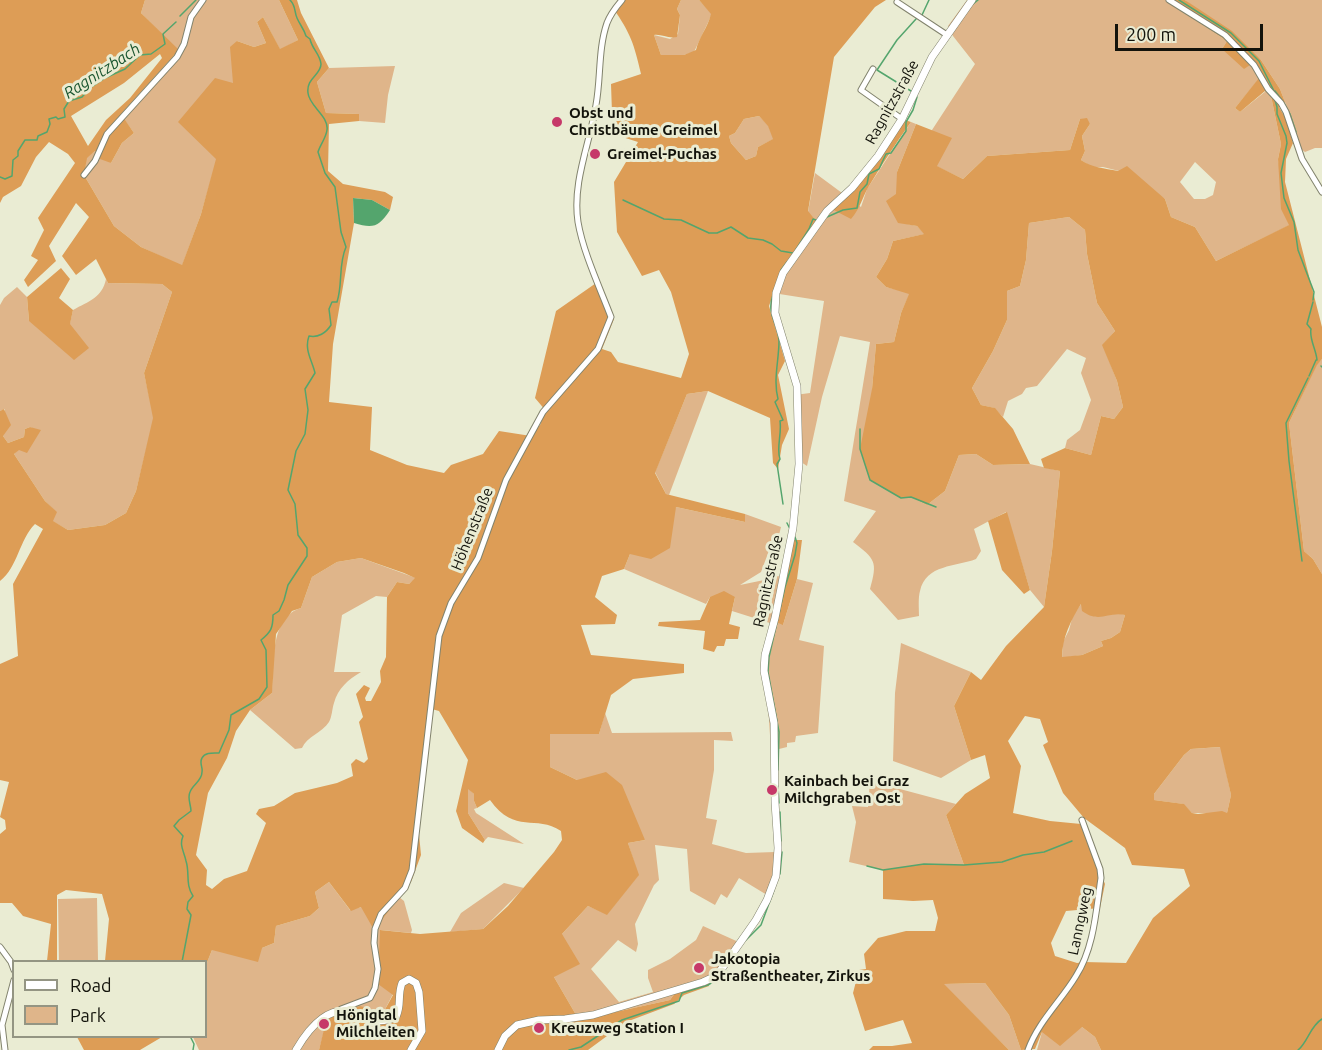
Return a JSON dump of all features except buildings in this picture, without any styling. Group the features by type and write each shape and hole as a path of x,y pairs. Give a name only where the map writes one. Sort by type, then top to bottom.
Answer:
{"main road":[{"name":"Ragnitzstraße","path":"498,1050 505,1036 517,1025 539,1020 593,1015 716,976 756,920 767,900 776,876 778,848 774,723 764,671 765,655 793,528 799,464 797,386 775,313 776,293 783,273 827,211 852,188 878,156 902,119 932,57 972,0"},
{"path":"341,1009 384,1022 396,1017 401,1006 399,992 402,983 410,979 416,983 419,992 422,1031 411,1050"},
{"name":"Höhenstraße","path":"296,1050 329,1012 341,1009"}],"street":[{"path":"84,175 95,161 107,134 177,57 184,44 191,17 203,0"},
{"name":"Höhenstraße","path":"341,1009 370,998 375,988 378,969 374,942 375,929 381,914 405,888 412,870 439,636 451,603 478,558 506,480 543,412 598,349 611,317 578,221 578,192 597,102 602,45 609,18 622,0"},
{"path":"1169,0 1225,35 1254,65 1268,89 1286,112 1302,159 1322,192"},
{"path":"897,2 946,35"},
{"path":"873,69 861,90 902,119"},
{"name":"Lanngweg","path":"1028,1050 1038,1030 1076,976 1092,935 1101,878 1100,869 1082,820"},
{"path":"0,947 12,965"},
{"path":"5,1050 2,1025 12,988"}],"green space":[{"path":"145,0 202,0 204,3 206,0 279,0 298,40 280,50 263,17 257,22 266,43 254,47 237,41 234,84 217,159 201,214 182,266 141,247 114,226 84,175 86,158 95,151 111,163 122,143 134,133 121,115 178,51 141,13"},
{"path":"681,0 699,0 712,14 694,52 684,55 661,55 654,35 670,39 678,34 680,15 677,9"},
{"path":"967,0 1169,0 1227,41 1222,49 1250,64 1259,79 1235,108 1240,112 1266,91 1271,96 1281,144 1278,159 1290,225 1216,261 1195,227 1171,217 1165,199 1119,171 1103,167 1093,168 1081,160 1085,151 1082,136 1090,124 1080,119 1070,150 987,156 963,179 936,166 932,130 975,64 948,26","holes":["1195,162 1216,182 1213,195 1205,199 1194,199 1180,182"]},
{"path":"1185,0 1322,0 1322,148 1305,152 1298,147 1296,131 1280,89 1261,60"},
{"path":"395,66 388,95 385,123 359,121 359,114 326,113 317,82 329,68"},
{"path":"759,116 768,125 774,139 758,147 756,156 746,160 731,143 729,136 735,133 744,119"},
{"path":"911,122 916,124 897,172 898,222 917,226 925,234 893,241 887,259 876,277 886,287 910,293 901,313 894,342 876,344 872,389 911,497 927,505 945,491 959,455 976,454 993,465 1030,464 1060,471 1044,607 1030,590 1006,512 974,529 981,551 976,559 943,568 928,576 920,591 919,616 898,620 870,589 874,572 873,561 853,542 876,511 844,501 870,342 840,336 822,397 807,466 795,458 795,395 810,393 824,301 773,293 808,212 815,173 861,207 867,189"},
{"path":"1069,217 1085,230 1087,254 1097,303 1115,331 1103,345 1117,381 1123,407 1114,419 1101,416 1091,455 1065,448 1067,440 1080,430 1091,400 1081,373 1086,358 1067,349 1037,386 1026,388 1022,394 1008,401 1003,417 994,408 981,405 972,388 1007,320 1007,291 1020,286 1026,260 1029,223"},
{"path":"106,279 108,283 162,284 172,292 144,373 154,418 136,491 126,513 105,525 68,530 52,521 56,512 45,501 14,454 34,429 30,427 25,429 24,437 8,443 3,436 5,409 0,411 0,305 4,298 17,287 27,297 29,321 70,323 73,310 98,295"},
{"path":"1322,359 1322,574 1313,559 1304,551 1289,423 1317,364"},
{"path":"708,391 669,495 666,494 655,472 687,394"},
{"path":"676,507 745,522 745,514 781,527 778,539 773,540 761,572 740,585 769,579 770,574 785,578 783,625 797,579 813,583 799,640 824,646 818,733 796,736 795,742 787,743 787,747 771,751 768,704 761,671 770,623 732,611 735,597 710,597 706,604 624,569 630,554"},
{"path":"361,558 416,578 409,584 397,582 387,597 376,596 342,615 334,672 361,672 348,681 338,693 326,726 307,740 302,748 295,749 250,710 272,693 275,644 278,632 283,621 291,613 301,608 312,577 337,562"},
{"path":"1082,603 1125,615 1120,632 1101,641 1103,646 1082,655 1062,658 1063,642 1073,615"},
{"path":"901,643 971,672 954,706 971,760 941,778 893,761 895,693"},
{"path":"605,713 612,733 731,732 733,741 714,740 714,770 706,818 717,820 712,844 746,853 775,852 773,874 767,895 739,878 727,898 721,894 715,905 690,891 687,849 655,845 659,880 654,885 635,924 638,944 636,952 618,940 591,969 619,1002 653,992 648,970 670,959 696,940 703,926 743,944 716,976 675,993 670,1000 579,1020 554,977 562,934 588,906 607,914 638,875 628,843 645,840 577,780 550,767 550,734 599,734"},
{"path":"1221,747 1231,795 1227,813 1192,813 1183,804 1154,800 1154,794 1191,749"},
{"path":"870,781 956,804 946,815 964,865 924,864 883,870 849,862 856,822 852,806 868,807"},
{"path":"468,788 474,794 476,813 524,844 488,837 485,840 468,813"},
{"path":"329,882 350,910 399,897 404,901 411,933 381,930 393,994 383,1013 328,1017 319,1050 199,1050 193,1038 207,1038 207,962 212,950 262,948 274,943 276,926 310,916 319,908 315,892"},
{"path":"504,883 524,888 483,929 450,932 461,913"},
{"path":"97,898 98,960 59,960 58,899"},
{"path":"985,983 1009,1015 1021,1050 1009,1050 943,984"},
{"path":"1082,1027 1095,1037 1101,1050 1037,1050 1042,1032"}],"shaded area":[{"path":"0,0 145,0 141,13 179,50 121,114 134,133 122,143 111,163 100,159 95,151 87,158 84,175 114,226 141,247 182,265 201,214 216,159 178,122 215,78 233,83 230,47 237,41 254,47 266,43 257,22 263,17 280,49 298,40 279,0 297,0 301,13 329,68 317,82 326,113 359,114 359,121 329,124 328,171 343,184 385,192 393,197 390,210 372,200 353,198 354,223 333,344 329,402 372,407 370,450 407,465 444,473 451,465 483,454 499,431 531,436 540,425 546,411 535,398 556,311 599,281 614,319 602,349 611,352 618,362 681,378 689,354 671,292 659,270 642,276 617,232 614,182 638,142 616,135 616,117 612,113 611,84 641,74 631,40 613,8 620,0 681,0 677,9 680,15 677,37 654,35 661,55 684,55 696,50 711,14 699,0 886,0 875,7 834,57 808,211 816,221 781,271 769,306 785,361 778,375 789,429 782,445 778,469 773,463 770,418 708,391 687,394 655,473 666,494 745,514 745,522 676,507 670,548 651,559 630,554 624,569 602,576 595,597 617,615 615,624 581,625 591,655 684,664 684,673 633,679 611,695 599,734 550,734 550,767 577,780 606,772 622,785 645,840 628,843 639,875 607,915 588,906 562,934 580,964 554,977 579,1020 670,1000 675,993 708,983 709,986 684,995 674,1004 626,1022 588,1050 319,1050 327,1017 360,1006 383,1013 393,995 378,984 380,930 420,934 483,929 508,906 562,840 561,831 552,826 517,821 499,811 490,800 477,808 474,794 468,789 468,813 485,840 483,843 462,828 456,811 468,760 439,711 428,708 417,813 421,855 411,882 374,930 361,907 351,911 329,882 315,892 319,908 310,916 276,926 274,943 262,948 258,962 212,950 207,962 207,960 105,960 109,919 102,894 66,890 57,895 57,960 47,960 51,924 23,916 12,903 0,903 0,834 6,829 5,820 0,817 9,782 0,780 0,664 18,656 13,584 43,529 35,524 30,530 11,568 0,581 0,411 4,409 11,425 3,436 8,443 24,437 25,429 30,427 41,430 27,453 19,450 14,454 45,501 57,512 53,521 68,530 105,525 126,513 136,491 153,418 144,373 172,292 162,284 108,283 96,259 76,275 62,256 89,217 76,203 49,246 56,261 28,287 24,280 38,260 31,256 44,230 38,218 75,163 68,154 49,142 36,157 21,186 3,197 0,203","holes":["160,54 162,58 130,98 106,120 88,146 71,116 124,83","759,116 768,126 773,139 758,147 756,156 746,160 731,143 729,136 735,133 744,119","361,558 415,578 409,584 397,582 387,597 386,657 380,671 381,682 371,701 366,701 365,698 370,688 364,685 356,694 363,717 359,722 368,759 364,763 356,759 351,764 353,776 337,783 295,793 274,806 259,809 256,814 266,823 247,871 224,879 212,889 206,885 207,870 196,855 208,793 227,758 236,731 250,710 272,693 276,634 292,611 301,608 312,577 337,562"]},
{"path":"1169,0 1185,0 1232,31 1261,60 1280,89 1285,102 1279,107 1286,119 1293,143 1286,159 1285,182 1322,327 1322,359 1289,423 1304,551 1313,559 1322,574 1322,1050 1101,1050 1095,1037 1082,1027 1060,1046 1042,1032 1035,1049 1021,1050 1009,1015 985,983 944,984 1009,1050 869,1050 873,1046 912,1043 903,1020 865,1031 853,993 859,970 866,969 864,954 878,938 906,931 935,931 938,918 933,900 883,899 883,870 924,864 964,865 946,815 965,794 990,778 985,755 971,760 954,706 971,672 981,680 1006,646 1044,607 1060,471 1044,468 1041,459 1065,448 1091,455 1101,416 1114,419 1123,407 1117,381 1102,345 1115,331 1097,303 1087,254 1085,230 1069,217 1029,223 1026,260 1020,286 1007,291 1007,320 972,388 981,405 995,408 1013,429 1030,464 993,465 976,454 959,455 945,491 927,505 911,497 901,498 870,480 860,449 872,389 876,344 894,342 901,313 909,294 886,287 876,277 887,259 893,241 924,234 917,226 898,223 886,201 896,194 897,172 916,124 952,138 937,166 963,179 987,156 1070,150 1080,119 1087,118 1090,124 1082,136 1085,151 1081,160 1094,166 1118,171 1127,166 1165,199 1171,217 1195,227 1216,261 1289,225 1281,209 1278,159 1281,144 1271,96 1265,91 1240,112 1235,108 1259,78 1250,65 1244,69 1222,49 1227,41","holes":["1081,604 1082,611 1094,617 1125,615 1120,632 1101,641 1103,646 1082,655 1062,657 1068,629","1025,716 1040,719 1048,742 1043,745 1063,793 1084,818 1125,848 1132,865 1184,869 1190,886 1153,918 1126,963 1077,963 1055,956 1051,943 1066,911 1100,908 1105,884 1081,824 1050,821 1013,813 1021,766 1008,741","1220,747 1231,795 1227,813 1222,811 1192,813 1184,804 1154,800 1154,794 1191,749"]},
{"path":"899,118 911,122 879,170 851,219 828,207 867,165"},
{"path":"353,198 372,200 390,210 375,225 366,226 354,223"},
{"path":"61,268 70,279 59,298 73,310 70,324 89,348 74,360 29,321 27,297"},
{"path":"1007,512 1030,590 1024,594 1002,570 988,521"},
{"path":"794,540 802,540 797,579 783,625 776,622"},
{"path":"724,591 735,597 729,624 740,627 738,639 726,639 724,646 717,646 714,652 703,649 705,631 658,626 659,622 700,620 710,597"},
{"path":"78,1038 160,1038 140,1050 84,1050"}],"waterway":[{"name":"Ragnitzbach","path":"180,16 196,0"},
{"path":"182,960 191,915 187,909 188,902 193,896 189,887 182,846 183,836 174,826 191,811 189,794 202,775 203,756 219,753 229,730 231,715 259,699 267,687 266,650 261,640 271,629 273,615 279,611 288,585 307,556 307,548 298,535 295,504 288,490 296,451 305,434 308,410 305,389 315,373 308,350 309,336 322,334 331,325 329,309 332,302 337,302 346,247 341,232 335,187 325,173 318,152 327,125 308,93 309,84 319,71 321,64 290,0"},
{"path":"922,15 929,0"},
{"path":"973,4 978,0"},
{"path":"1179,0 1231,33 1259,61 1274,91"},
{"path":"911,91 877,70 897,40 916,19"},
{"name":"Ragnitzbach","path":"0,177 5,179 12,176 13,160 18,156 18,151 25,140 37,140 38,136 47,132 49,119 65,117 64,109 69,101 82,97 90,88 125,69 140,55 151,54 165,44 163,34 176,22"},
{"path":"1275,91 1281,99"},
{"path":"827,217 843,210 857,208 860,192 867,184 869,174 879,169 886,154 891,153 906,131 906,122 917,97"},
{"path":"1275,100 1277,114 1287,143 1281,173 1284,198 1294,222 1298,250 1314,292 1313,300"},
{"path":"1284,103 1296,132"},
{"path":"623,200 664,219 681,220 709,233 717,233 731,227 748,238 763,240 781,251 793,253"},
{"path":"795,251 813,219 816,220"},
{"path":"781,270 787,262"},
{"path":"773,295 771,308 779,341 776,377 778,399 775,402 783,420 780,421 780,459 777,464 783,504"},
{"path":"1313,302 1307,324 1311,329 1317,360"},
{"path":"1309,376 1316,360"},
{"path":"1302,561 1286,423 1308,378"},
{"path":"860,429 860,449 870,480 901,498 911,497 936,507"},
{"path":"787,523 790,529"},
{"path":"778,770 779,732 768,672 769,657 795,555 797,543 795,537"},
{"path":"778,786 779,803"},
{"path":"780,812 781,841"},
{"path":"867,866 883,870 924,864 964,865 1002,862 1023,855 1044,852 1072,841"},
{"path":"780,874 782,852"},
{"path":"746,940 761,925 774,890"},
{"path":"724,977 727,971"},
{"path":"569,1050 581,1047 622,1020 679,1001 682,993 708,985 719,978"},
{"path":"1298,1050 1322,1019"},
{"path":"191,1038 194,1044 193,1050"}],"place":[{"name":"Obst und Christbäume Greimel","path":"557,122"},
{"name":"Greimel-Puchas","path":"595,154"},
{"name":"Kainbach bei Graz Milchgraben Ost","path":"772,790"},
{"name":"Jakotopia Straßentheater, Zirkus","path":"699,968"},
{"name":"Hönigtal Milchleiten","path":"324,1024"},
{"name":"Kreuzweg Station I","path":"539,1028"}]}
